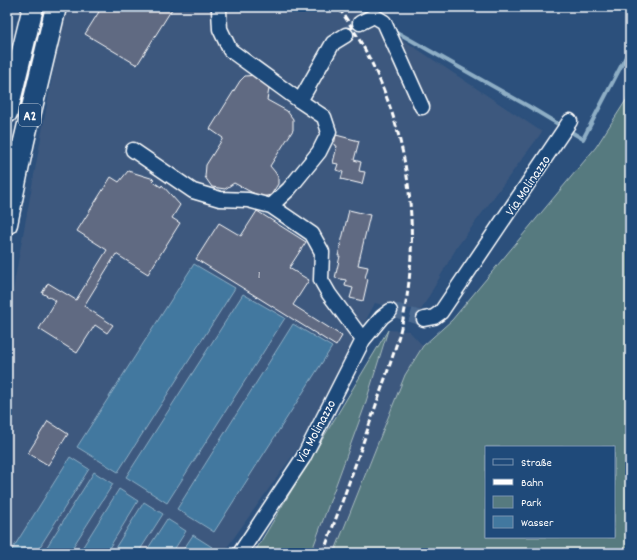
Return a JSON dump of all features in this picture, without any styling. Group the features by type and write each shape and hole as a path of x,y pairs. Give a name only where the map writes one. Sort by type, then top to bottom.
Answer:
{"highway":[{"name":"A2","path":"7,113 33,7"},
{"name":"A2","path":"7,224 24,141 56,7"}],"street":[{"path":"219,10 220,29 230,50 324,117 329,132 319,152 289,189 271,206"},
{"path":"360,23 374,16 384,22 422,107"},
{"path":"300,101 333,42 346,36"},
{"name":"Via Molinazzo","path":"424,319 434,317 441,312 557,139 570,122"},
{"path":"133,150 193,191 220,199 248,200 271,206 312,234 322,252 321,280 329,294 363,340"},
{"name":"Via Molinazzo","path":"240,553 303,458 363,340 382,317 390,311"}],"shaded area":[{"path":"65,7 353,7 357,13 396,35 542,132 457,247 421,310 390,307 375,303 303,441 223,553 7,553 7,329"},
{"path":"388,330 409,331 423,346 405,375 334,553 311,553 364,408"}],"green space":[{"path":"630,94 630,553 334,553 405,375 423,346 452,320 596,147"},
{"path":"388,330 364,408 311,553 254,553"}],"water":[{"path":"194,264 235,288 118,472 77,447"},
{"path":"243,294 285,318 167,503 126,477"},
{"path":"293,324 332,347 214,532 177,509"},
{"path":"70,457 89,469 36,553 10,553"},
{"path":"94,472 113,484 69,553 43,553"},
{"path":"119,489 138,501 106,553 79,553"},
{"path":"144,502 163,514 138,553 112,553"},
{"path":"167,519 186,531 172,553 145,553"},
{"path":"193,535 212,547 208,553 181,553"}],"building":[{"path":"102,7 169,7 172,9 137,65 85,34"},
{"path":"258,75 266,81 269,89 267,100 287,111 293,119 293,130 270,166 278,177 278,184 271,195 262,197 234,183 225,189 212,187 205,177 206,165 223,138 210,129 240,81 245,76"},
{"path":"336,135 359,141 354,160 361,162 359,171 365,172 362,184 341,179 343,172 336,170 338,164 333,163 337,146 334,145"},
{"path":"128,171 154,179 152,181 161,187 162,185 180,205 172,218 180,223 148,274 116,254 84,306 113,325 107,333 95,325 77,353 39,329 56,301 42,293 48,283 76,300 107,250 77,231 111,177 119,182"},
{"path":"349,210 370,215 358,265 368,267 365,278 368,279 363,301 350,298 353,288 345,286 346,280 335,278 340,256 338,256"},
{"path":"257,211 306,242 289,268 309,280 293,305 342,336 336,346 196,259 219,223 241,236"},
{"path":"48,421 68,434 48,465 28,453"}],"waterway":[{"path":"368,16 363,14 374,7"},
{"path":"393,30 528,106 583,139 630,49"}],"tunnel":[{"path":"346,35 360,23"},
{"path":"390,311 398,311 424,319"}],"railway":[{"path":"323,553 398,341 404,316 411,264 411,225 408,186 402,148 391,111 377,74 359,40 338,7"}]}
